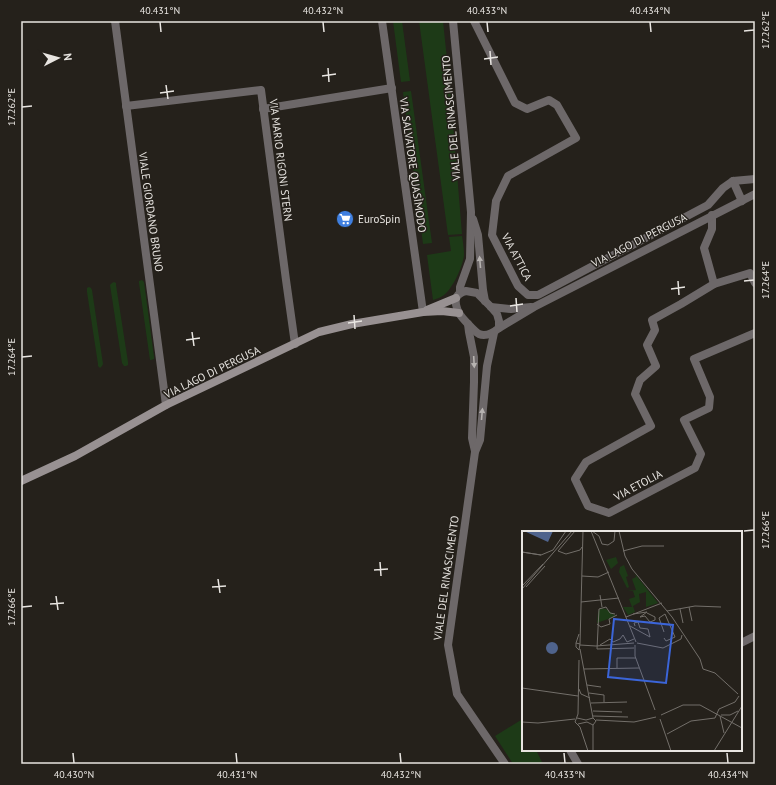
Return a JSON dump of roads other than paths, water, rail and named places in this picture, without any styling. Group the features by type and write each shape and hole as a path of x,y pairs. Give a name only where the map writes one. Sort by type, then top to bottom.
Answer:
{"street":[{"name":"VIALE GIORDANO BRUNO","path":"114,21 166,405"},
{"name":"VIA SALVATORE QUASÌMODO","path":"382,21 422,312"},
{"name":"VIALE DEL RINASCIMENTO","path":"453,21 471,212"},
{"name":"VIA ATTICA","path":"474,21 515,104 527,109 549,100 557,105 576,138 508,176 496,201 492,235 518,286 528,295 538,295 708,205 723,188 733,181"},
{"path":"263,109 392,88"},
{"name":"VIA MARIO RIGONI STERN","path":"126,106 261,90 295,344"},
{"path":"742,201 733,181 755,179"},
{"name":"VIA LAGO DI PERGUSA","path":"496,331 534,307 755,194"},
{"path":"458,295 466,290 471,291 485,301 497,314 499,322 496,331 489,334 479,334 459,313 456,305 458,295 460,288 470,259 471,212"},
{"path":"471,212 478,234 485,301"},
{"path":"712,216 712,229 704,248 714,284"},
{"name":"VIA ETOLIA","path":"755,283 750,273 714,284 652,320 655,330 647,346 656,366 640,380 635,394 650,426 586,462 575,480 588,506 609,513 695,468 701,454 684,420 709,408 710,396 694,359 755,333"},
{"name":"VIA LAGO DI PERGUSA","path":"422,312 458,295"},
{"path":"491,307 511,309 534,307"},
{"name":"VIA LAGO DI PERGUSA","path":"21,481 75,456 166,405 319,332 352,324 422,312 442,311 459,313"},
{"name":"VIALE DEL RINASCIMENTO","path":"468,324 474,357 472,438 475,452"},
{"name":"VIALE DEL RINASCIMENTO","path":"496,331 487,366 480,440 475,452 448,645 457,694 505,764"},
{"path":"742,642 755,636"},
{"path":"571,751 578,764"}],"place":[{"name":"EuroSpin","path":"345,219"}]}
